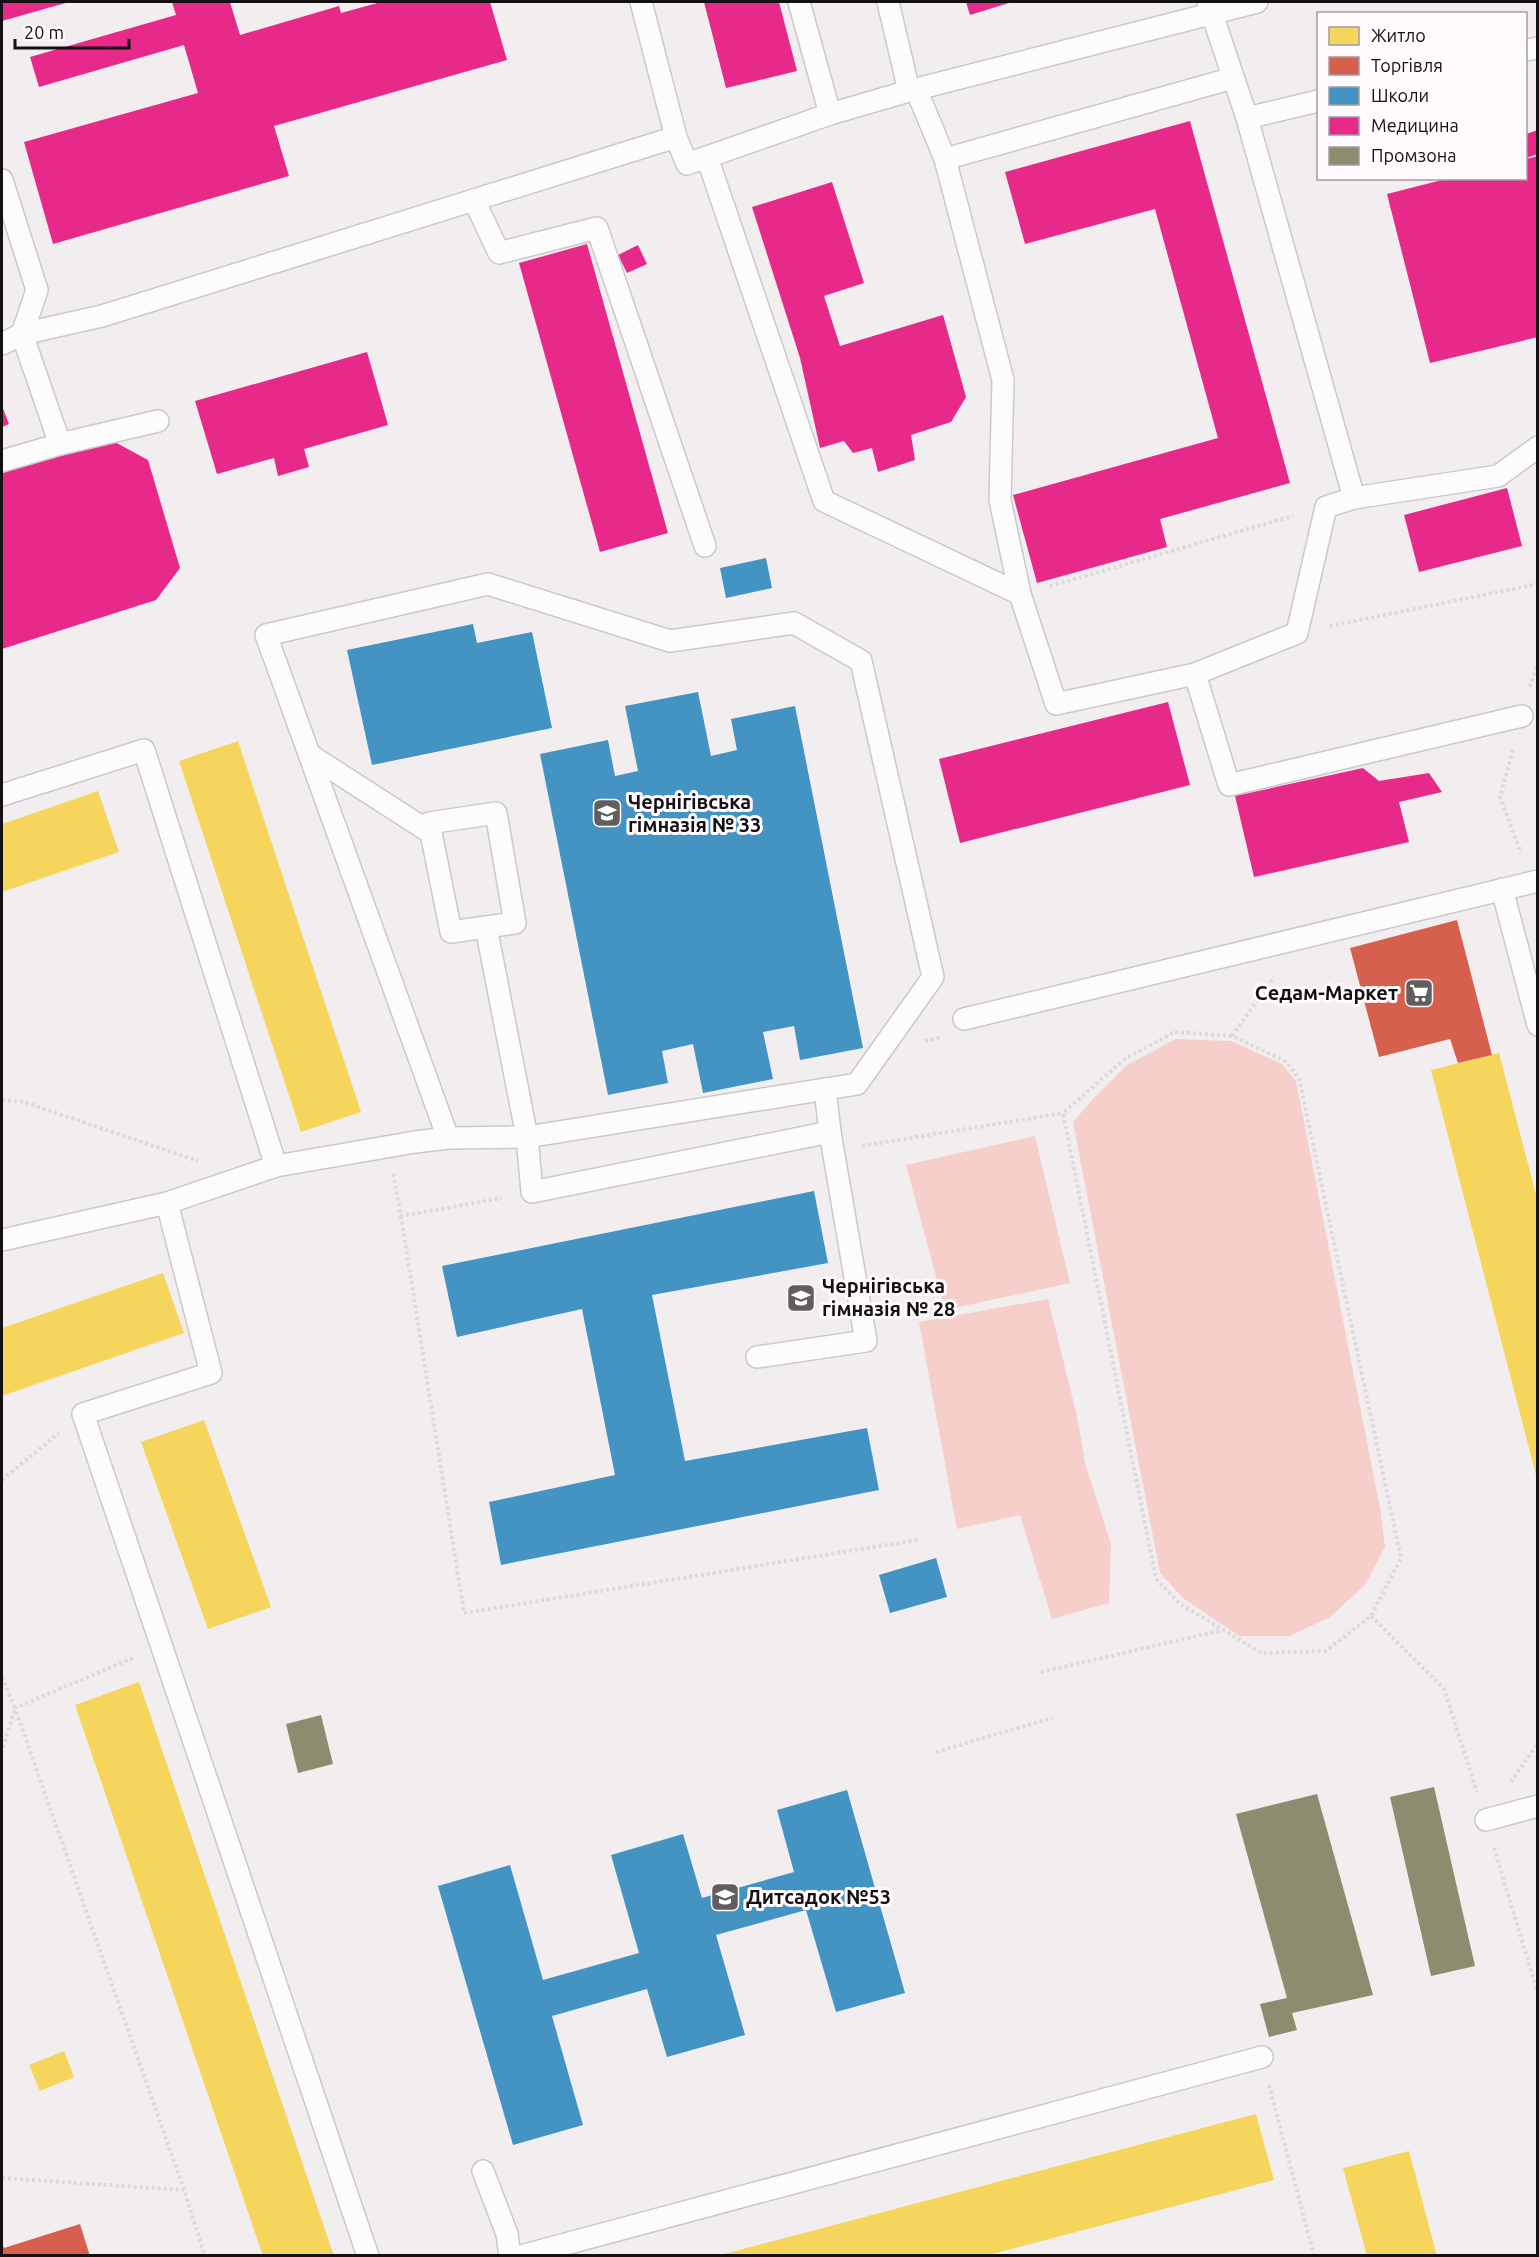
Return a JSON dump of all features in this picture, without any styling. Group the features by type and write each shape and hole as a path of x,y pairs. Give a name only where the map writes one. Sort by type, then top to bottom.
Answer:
{"lane":[{"path":"641,2 676,136 687,164 830,114 913,90 1210,7 1257,2"},
{"path":"799,2 830,114"},
{"path":"888,2 913,90 945,159 1003,381 1000,500 1020,594 1056,704 1195,674 1297,633 1326,507 1354,498 1498,476 1538,447"},
{"path":"1210,7 1247,118 1354,498"},
{"path":"945,159 1233,78"},
{"path":"1247,118 1317,101"},
{"path":"2,344 22,334 102,316 676,136"},
{"path":"707,157 825,501 1020,594"},
{"path":"2,180 37,290 22,334 60,444"},
{"path":"474,200 499,252 597,228 705,546"},
{"path":"2,461 60,444 158,421"},
{"path":"2,1240 167,1203 276,1166 448,1138 527,1137 857,1084 933,977 861,661 794,623 670,642 488,584 266,634 448,1138"},
{"path":"1195,674 1229,785 1522,716"},
{"path":"2,795 144,750 276,1166"},
{"path":"310,755 431,833"},
{"path":"496,813 515,923 486,927 451,932 429,823 496,813"},
{"path":"964,1019 1534,882"},
{"path":"1502,889 1538,1025"},
{"path":"486,927 527,1137 532,1192 832,1141"},
{"path":"756,1357 866,1341 825,1089"},
{"path":"167,1203 211,1373 83,1414 368,2256"},
{"path":"1486,1820 1538,1806"},
{"path":"521,2256 1262,2057"},
{"path":"483,2171 507,2234 510,2256"}],"path":[{"path":"1020,594 1326,507"},
{"path":"1297,633 1538,584"},
{"path":"1500,797 1534,882"},
{"path":"1232,1036 1278,970"},
{"path":"832,1141 1063,1113 1126,1058 1175,1032 1232,1036 1285,1061 1299,1078 1401,1558 1371,1616 1326,1651 1262,1653 1180,1604 1156,1579 1063,1113"},
{"path":"2,1100 24,1102 244,1177"},
{"path":"388,1146 464,1613 918,1540"},
{"path":"401,1216 532,1192"},
{"path":"2,1480 83,1414"},
{"path":"1371,1616 1444,1689 1538,1994"},
{"path":"1041,1672 1223,1630"},
{"path":"2,1750 15,1708 161,1646"},
{"path":"2,1677 15,1708 184,2190 205,2256"},
{"path":"936,1752 1052,1719"},
{"path":"1262,2057 1314,2256"},
{"path":"2,2178 184,2190"}],"shaded area":[{"path":"1176,1039 1231,1041 1282,1064 1296,1081 1380,1508 1385,1547 1365,1585 1330,1617 1290,1636 1239,1636 1183,1598 1160,1573 1073,1122 1127,1065"},
{"path":"1035,1136 1070,1283 945,1310 906,1165"},
{"path":"1048,1299 1077,1416 1085,1463 1111,1544 1109,1603 1052,1619 1020,1515 957,1529 919,1322"}],"building: Житло":[{"path":"238,741 361,1112 301,1132 179,761"},
{"path":"98,791 119,852 2,892 2,824"},
{"path":"1499,1053 1538,1202 1537,1479 1431,1070"},
{"path":"163,1273 184,1333 2,1396 2,1328"},
{"path":"204,1420 271,1607 208,1629 141,1442"},
{"path":"139,1682 334,2256 263,2256 75,1705"},
{"path":"64,2051 74,2077 40,2091 29,2065"},
{"path":"1256,2114 1274,2180 985,2256 716,2256"},
{"path":"1409,2151 1437,2256 1367,2256 1343,2168"}],"building: Торгівля":[{"name":"Седам-Маркет","path":"1457,920 1492,1055 1458,1063 1450,1039 1379,1057 1350,948"},
{"path":"80,2224 90,2256 2,2256 2,2243 4,2248"}],"building: Школи":[{"path":"766,558 772,588 726,598 720,568"},
{"path":"473,624 477,643 532,632 552,728 372,765 347,650"},
{"path":"698,692 711,756 737,750 731,719 795,706 863,1048 800,1060 794,1026 763,1032 773,1079 703,1093 693,1044 662,1051 668,1083 608,1095 540,754 608,740 615,776 638,771 625,706"},
{"path":"814,1191 828,1263 652,1295 685,1461 867,1428 879,1490 501,1565 489,1502 615,1475 582,1309 457,1337 442,1266"},
{"path":"936,1558 947,1597 890,1613 879,1575"},
{"path":"847,1790 905,1993 836,2012 806,1910 716,1935 745,2035 667,2057 647,1989 552,2016 583,2125 513,2145 438,1886 510,1865 543,1980 639,1953 611,1855 683,1834 702,1898 794,1872 777,1810"}],"building: Медицина":[{"path":"2,2 69,2 2,21"},
{"path":"172,2 230,2 240,35 339,6 341,13 381,2 490,2 507,60 274,126 289,176 53,244 24,142 198,93 184,45 39,87 30,57 176,15"},
{"path":"704,2 779,2 797,71 726,88"},
{"path":"966,2 1012,2 970,15"},
{"path":"1190,121 1290,483 1160,519 1167,547 1037,583 1013,495 1218,438 1155,209 1025,244 1005,172"},
{"path":"1538,130 1538,154 1527,158 1527,134"},
{"path":"1538,156 1538,337 1430,363 1387,194 1442,180 1527,180 1527,159"},
{"path":"832,182 864,283 824,296 840,346 943,315 966,397 951,422 911,435 915,460 878,472 872,448 853,453 844,441 820,448 800,358 752,207"},
{"path":"587,244 668,533 600,552 519,263"},
{"path":"638,245 647,264 627,273 618,255"},
{"path":"367,352 388,425 304,449 309,467 278,476 274,458 217,474 195,401"},
{"path":"2,406 9,424 2,427"},
{"path":"113,441 148,460 180,568 156,600 2,649 2,473"},
{"path":"1507,488 1522,546 1419,572 1404,515"},
{"path":"1168,702 1190,785 960,843 939,759"},
{"path":"1363,768 1379,781 1429,773 1442,792 1399,802 1409,842 1254,877 1235,796"}],"building: Промзона":[{"path":"321,1715 333,1764 298,1773 286,1724"},
{"path":"1434,1787 1475,1966 1431,1976 1390,1797"},
{"path":"1317,1794 1373,1995 1292,2013 1297,2030 1269,2037 1260,2004 1287,1998 1236,1814"}],"place":[{"name":"Чернігівська гімназія № 33","path":"607,813"},
{"name":"Седам-Маркет","path":"1419,993"},
{"name":"Чернігівська гімназія № 28","path":"801,1298"},
{"name":"Дитсадок №53","path":"725,1897"}]}
